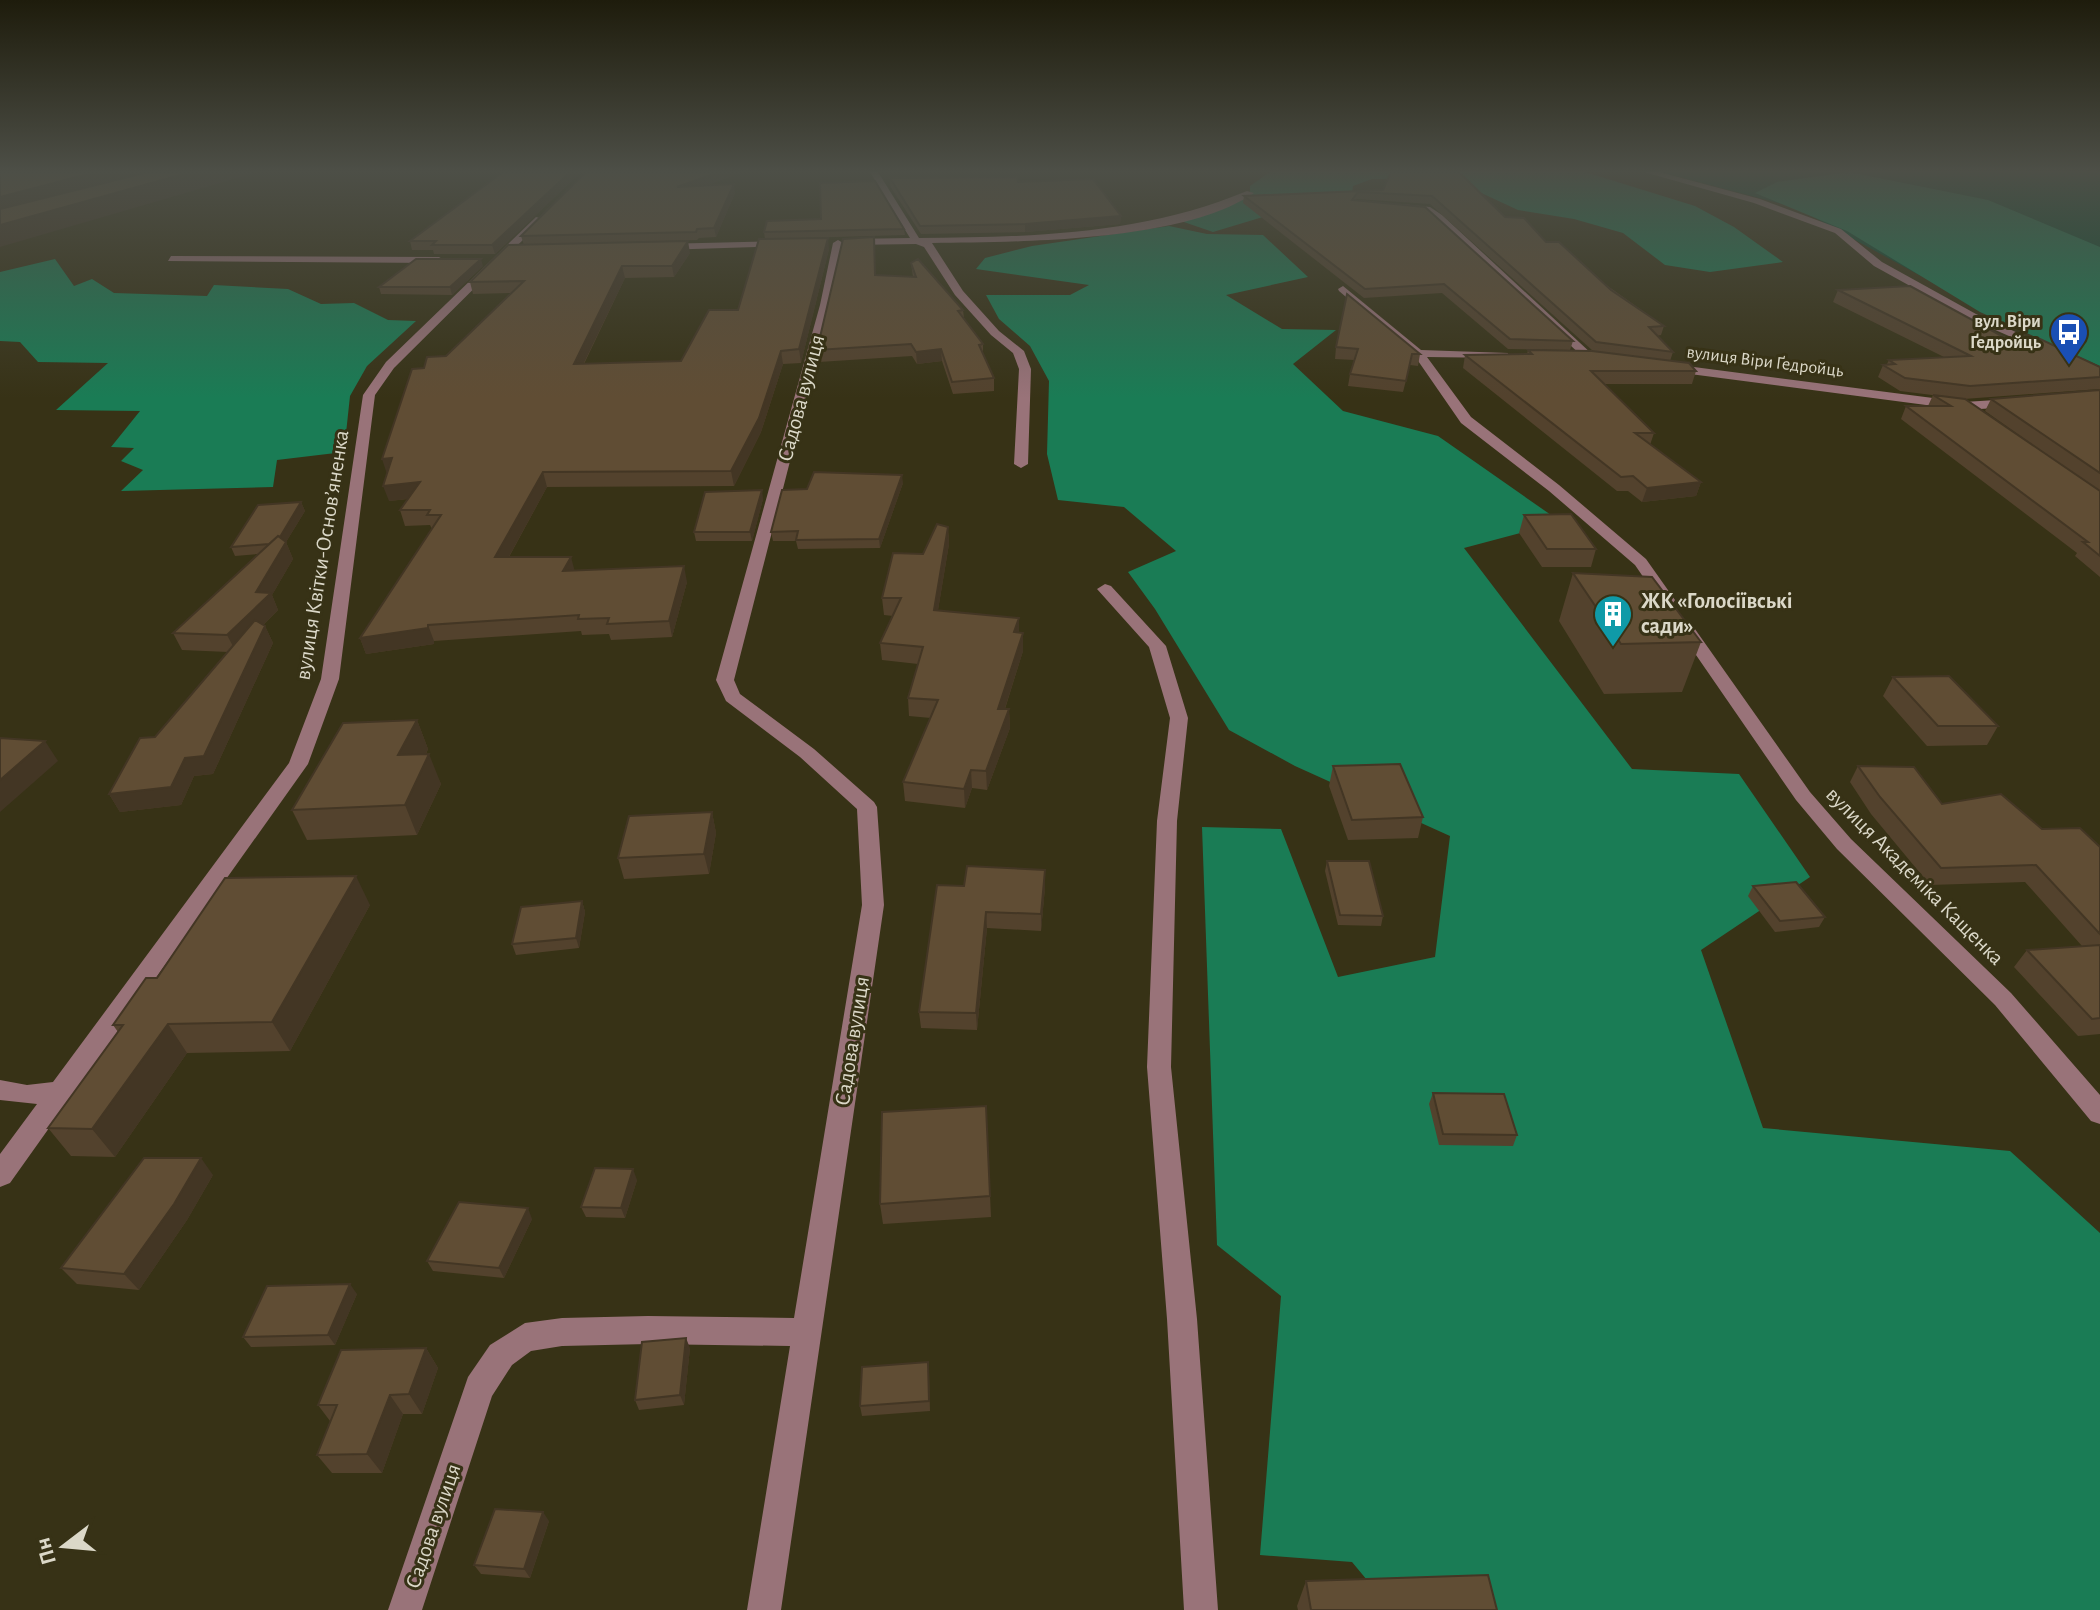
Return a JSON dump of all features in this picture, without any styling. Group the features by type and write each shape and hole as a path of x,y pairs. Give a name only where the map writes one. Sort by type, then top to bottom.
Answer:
{"street":[{"name":"вулиця Квітки-Основ’яненка","path":"0,1175 298,764 330,679 369,395 390,365 508,247"},
{"path":"648,248 679,247"},
{"name":"Садова вулиця","path":"405,1610 479,1388 501,1355 525,1337 562,1332 648,1330 807,1332 873,905 867,807 807,753 732,697 725,680 822,320 830,247"},
{"path":"929,247 959,293 995,333 1018,351 1025,369 1021,464"},
{"path":"1471,247 1589,357"},
{"path":"1858,247 1878,264 1972,316 2057,354"},
{"path":"171,259 450,260"},
{"name":"вулиця Академіка Кащенка","path":"1343,289 1418,353 1466,420 1554,488 1641,562 1803,796 1844,844 2003,999 2100,1113"},
{"path":"1418,353 1511,355"},
{"path":"1573,357 1604,359"},
{"name":"вулиця Віри Ґедройць","path":"1650,365 1964,406 2027,402"},
{"name":"вулиця Віри Ґедройць","path":"1964,406 1989,424"},
{"path":"1105,589 1157,646 1179,718 1167,821 1159,1067 1182,1319 1201,1610"},
{"path":"0,1090 27,1095 58,1092"},
{"path":"764,1610 807,1332"}],"green space":[{"path":"1028,247 1276,247 1308,277 1226,295 1282,329 1336,330 1293,364 1343,411 1438,436 1561,522 1464,548 1632,769 1739,774 1810,877 1701,950 1763,1128 2010,1151 2100,1233 2100,1610 1392,1610 1352,1562 1260,1555 1281,1296 1217,1245 1202,827 1281,829 1338,977 1435,957 1450,836 1295,766 1229,730 1155,609 1128,572 1176,551 1124,507 1058,500 1047,454 1049,381 1030,346 999,319 986,295 1070,295 1089,285 976,269 985,258"},
{"path":"1642,247 1762,247 1783,262 1710,272 1665,265"},
{"path":"1868,247 2100,247 2100,344 1919,275"},
{"path":"1873,247 2100,247 2100,366 1980,312"},
{"path":"55,259 74,286 92,279 114,293 207,296 214,285 288,289 321,304 354,303 388,320 416,321 367,366 350,396 344,452 277,460 273,487 121,491 143,470 121,461 134,448 111,447 140,411 56,410 108,363 38,362 20,342 0,341 0,272"}],"building":[{"path":"506,247 684,247 672,266 622,266 574,364 681,361 709,310 738,310 757,247 826,247 799,349 781,351 759,418 731,471 543,472 495,557 571,557 563,571 684,566 669,621 607,624 609,618 578,619 579,615 428,625 428,628 360,638 441,515 427,515 430,510 400,510 420,482 383,486 392,458 382,459 412,369 424,368 427,357 446,356 524,281 470,282"},
{"path":"841,247 874,247 875,275 916,277 911,263 918,259 963,310 958,311 983,344 979,345 994,378 952,382 941,349 916,352 911,344 817,350"},
{"path":"1311,247 1469,247 1573,341 1510,339 1444,284 1365,289"},
{"path":"1489,247 1565,247 1611,290 1664,326 1649,327 1673,352 1596,342"},
{"path":"416,259 481,259 450,287 379,287"},
{"path":"1910,286 2009,340 2038,338 2100,367 2100,377 1970,386 1905,378 1883,365 1895,364 1889,360 1971,356 1838,290"},
{"path":"1347,294 1420,354 1412,354 1406,381 1350,374 1358,349 1336,347"},
{"path":"1528,350 1592,351 1689,363 1696,371 1591,371 1654,433 1635,433 1701,482 1647,488 1633,476 1621,477 1465,355 1532,354"},
{"path":"2100,390 2100,473 1991,399"},
{"path":"1933,395 1965,399 2100,491 2100,556 2083,542 2088,542 1906,406 1951,406"},
{"path":"814,472 902,475 879,539 796,540 798,531 771,532 782,490 807,489"},
{"path":"762,490 750,532 694,532 705,492"},
{"path":"301,502 280,537 269,544 231,547 258,505"},
{"path":"1571,514 1596,549 1547,549 1524,515"},
{"path":"937,524 948,527 934,610 1019,618 1014,632 1023,633 998,709 1009,709 986,771 971,770 964,789 903,782 938,700 908,698 923,647 880,643 901,598 882,598 893,553 923,554"},
{"path":"278,536 286,542 256,592 271,593 227,635 173,633"},
{"path":"1573,573 1652,577 1701,642 1621,644"},
{"path":"255,620 265,626 204,756 185,758 171,787 109,794 140,738 155,737"},
{"path":"1949,676 1998,726 1938,726 1893,677"},
{"path":"417,720 398,755 429,754 405,805 292,810 343,723"},
{"path":"0,738 45,741 0,780"},
{"path":"1400,764 1423,817 1352,820 1333,766"},
{"path":"1858,766 1914,767 1942,804 2001,794 2042,829 2080,828 2100,847 2100,934 2036,865 1941,868 1880,797"},
{"path":"712,812 704,854 618,858 629,816"},
{"path":"1327,861 1369,861 1383,916 1340,915"},
{"path":"967,866 1045,870 1041,914 986,912 976,1013 919,1012 937,885 964,886"},
{"path":"356,876 272,1022 168,1024 92,1129 48,1128 123,1025 113,1025 146,978 157,978 225,878"},
{"path":"1796,882 1825,917 1780,921 1753,886"},
{"path":"582,901 576,938 512,944 521,907"},
{"path":"2100,945 2100,1018 2092,1019 2027,950"},
{"path":"1433,1093 1504,1094 1517,1135 1443,1134"},
{"path":"986,1106 990,1196 880,1204 882,1112"},
{"path":"144,1158 201,1158 174,1204 124,1274 61,1268"},
{"path":"595,1168 633,1169 621,1208 581,1207"},
{"path":"459,1202 528,1208 499,1268 427,1261"},
{"path":"350,1284 328,1335 243,1337 267,1286"},
{"path":"686,1338 680,1395 635,1400 642,1342"},
{"path":"426,1348 409,1394 390,1395 367,1454 317,1455 337,1405 318,1405 341,1350"},
{"path":"928,1362 929,1401 860,1406 862,1367"},
{"path":"495,1509 543,1512 524,1569 474,1565"},
{"path":"1488,1575 1497,1610 1311,1610 1306,1581"}],"place":[{"name":"вул. Віри Ґедройць","path":"2069,366"},
{"name":"ЖК «Голосіївські сади»","path":"1613,648"}]}
